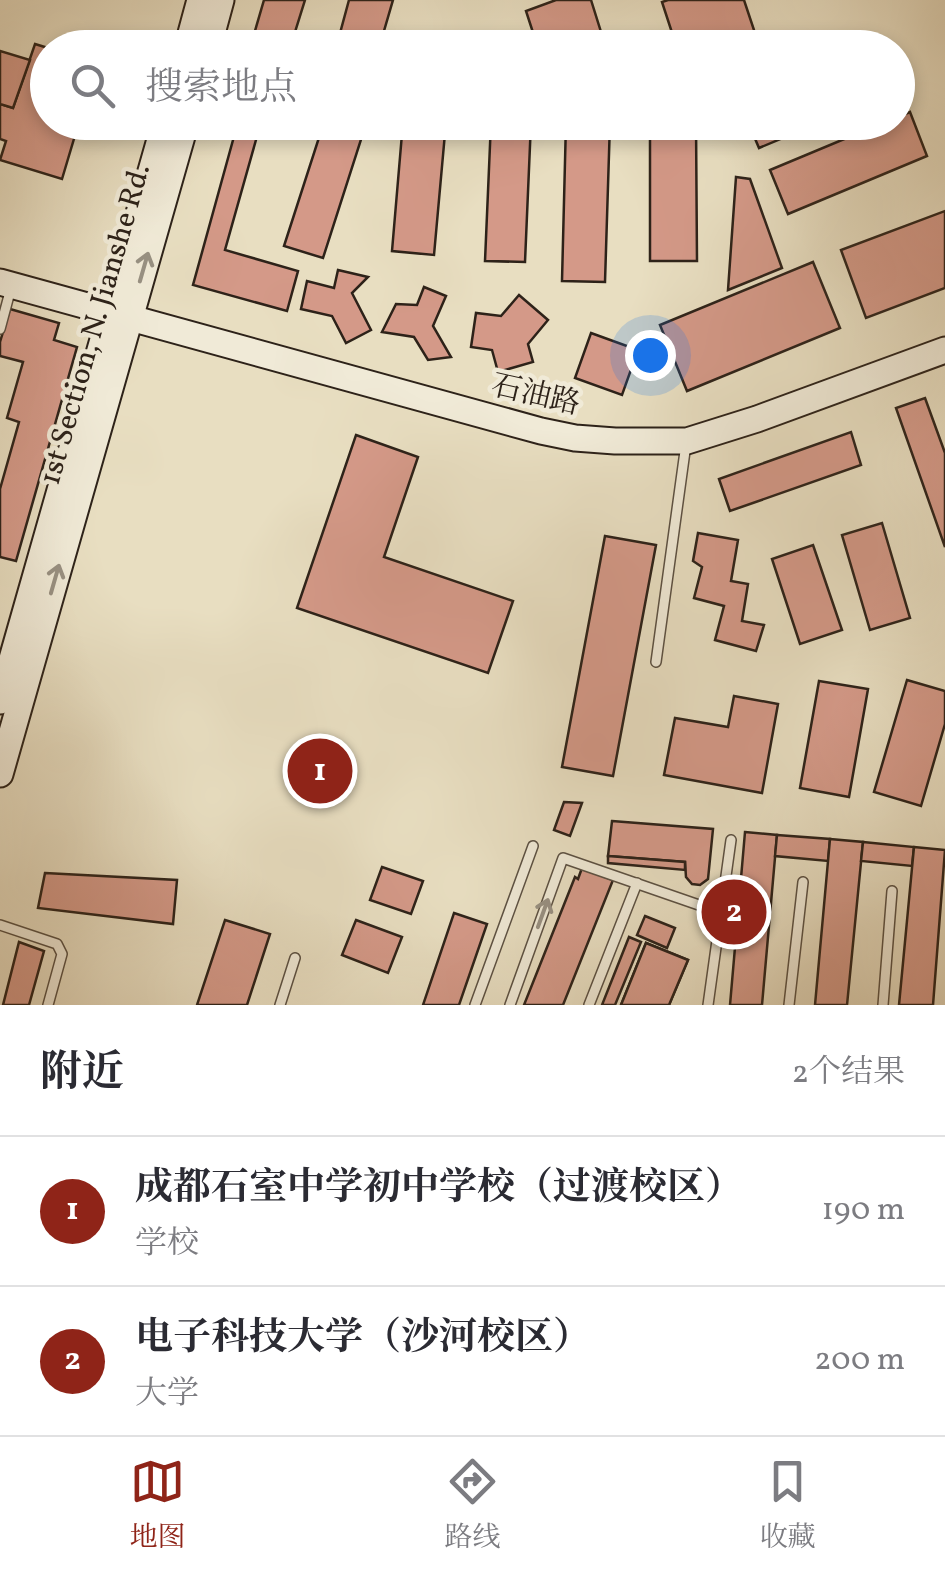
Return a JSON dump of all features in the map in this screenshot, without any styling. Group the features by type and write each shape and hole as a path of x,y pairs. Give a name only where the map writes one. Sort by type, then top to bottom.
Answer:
{"main road":[{"path":"191,30 200,0"},
{"path":"213,30 222,0"},
{"name":"1st Section, N. Jianshe Rd.","path":"0,774 161,140"},
{"name":"1st Section, N. Jianshe Rd.","path":"0,701 119,314 180,140"},
{"name":"石油路","path":"6,284 558,435 615,441 686,441 945,350"}],"lane":[{"path":"0,329 6,284"},
{"path":"656,662 686,441"},
{"path":"708,1005 731,840"},
{"path":"475,1005 532,846"},
{"path":"510,1005 563,858 722,913"},
{"path":"790,1005 804,882"},
{"path":"588,1005 636,883"},
{"path":"883,1005 892,890"},
{"path":"0,924 57,944 62,954 48,1005"},
{"path":"280,1005 295,958"}],"building":[{"path":"264,0 305,0 296,30 255,30"},
{"path":"349,0 393,0 384,30 341,30"},
{"path":"556,0 591,0 600,30 532,30 526,11"},
{"path":"744,0 754,30 671,30 662,2"},
{"path":"0,51 30,60 13,108 0,104"},
{"path":"30,59 30,140 74,140 62,179 0,160 6,141 0,139 0,104 13,108"},
{"path":"915,125 927,156 788,214 770,170 842,140 915,140"},
{"path":"233,140 256,140 225,250 298,271 287,311 193,285"},
{"path":"318,140 361,140 323,258 284,246"},
{"path":"401,140 444,140 434,255 392,251"},
{"path":"490,140 530,140 525,262 485,261"},
{"path":"566,140 609,140 605,282 562,281"},
{"path":"650,140 696,140 697,261 650,261"},
{"path":"756,140 778,140 759,148"},
{"path":"736,177 750,179 782,268 728,290"},
{"path":"945,211 945,288 866,318 841,250"},
{"path":"813,262 840,328 687,391 660,325"},
{"path":"338,270 368,277 352,293 371,330 346,343 332,316 301,309 307,281 334,288"},
{"path":"424,287 446,296 433,326 451,357 428,360 414,337 382,332 396,304 417,305"},
{"path":"519,295 548,320 528,344 533,362 498,372 492,350 471,347 476,313 501,316"},
{"path":"10,309 59,323 54,340 77,347 16,561 0,557 0,489 19,422 7,418 23,362 0,356"},
{"path":"591,333 638,350 622,395 575,378"},
{"path":"925,398 945,453 945,547 896,408"},
{"path":"851,432 861,465 730,511 719,479"},
{"path":"356,435 418,457 384,557 513,601 488,673 297,608"},
{"path":"882,523 910,618 870,630 842,535"},
{"path":"698,533 738,540 731,581 748,584 742,621 764,625 756,651 715,640 724,606 694,598 702,567 693,561"},
{"path":"605,536 656,545 613,776 562,767"},
{"path":"813,545 842,630 800,644 772,559"},
{"path":"907,680 945,691 945,724 921,806 874,792"},
{"path":"819,681 868,689 849,797 800,788"},
{"path":"734,696 778,704 762,793 664,775 675,718 728,727"},
{"path":"564,802 582,803 570,836 554,830"},
{"path":"612,821 713,829 708,879 700,885 692,884 686,877 685,862 608,856"},
{"path":"745,832 777,835 762,1005 730,1005"},
{"path":"777,835 830,839 828,861 775,856"},
{"path":"830,839 863,842 847,1005 815,1005"},
{"path":"863,842 914,847 912,866 861,861"},
{"path":"914,847 945,850 933,1005 899,1005"},
{"path":"608,856 685,862 685,870 608,863"},
{"path":"382,867 423,881 411,914 370,900"},
{"path":"582,868 613,880 563,1005 524,1005 575,877 578,879"},
{"path":"45,873 177,880 173,924 38,908"},
{"path":"454,913 487,924 459,1005 423,1005"},
{"path":"645,916 675,928 667,948 637,935"},
{"path":"225,920 270,934 247,1005 197,1005"},
{"path":"356,920 402,937 388,973 342,955"},
{"path":"629,937 641,942 615,1005 602,1005"},
{"path":"19,942 44,951 29,1005 3,1005"},
{"path":"646,943 688,960 669,1005 621,1005"},
{"path":"646,943 688,960 669,1005 621,1005"}],"place":[{"name":"成都石室中学初中学校（过渡校区）","path":"320,771"},
{"name":"电子科技大学（沙河校区）","path":"734,912"}]}
